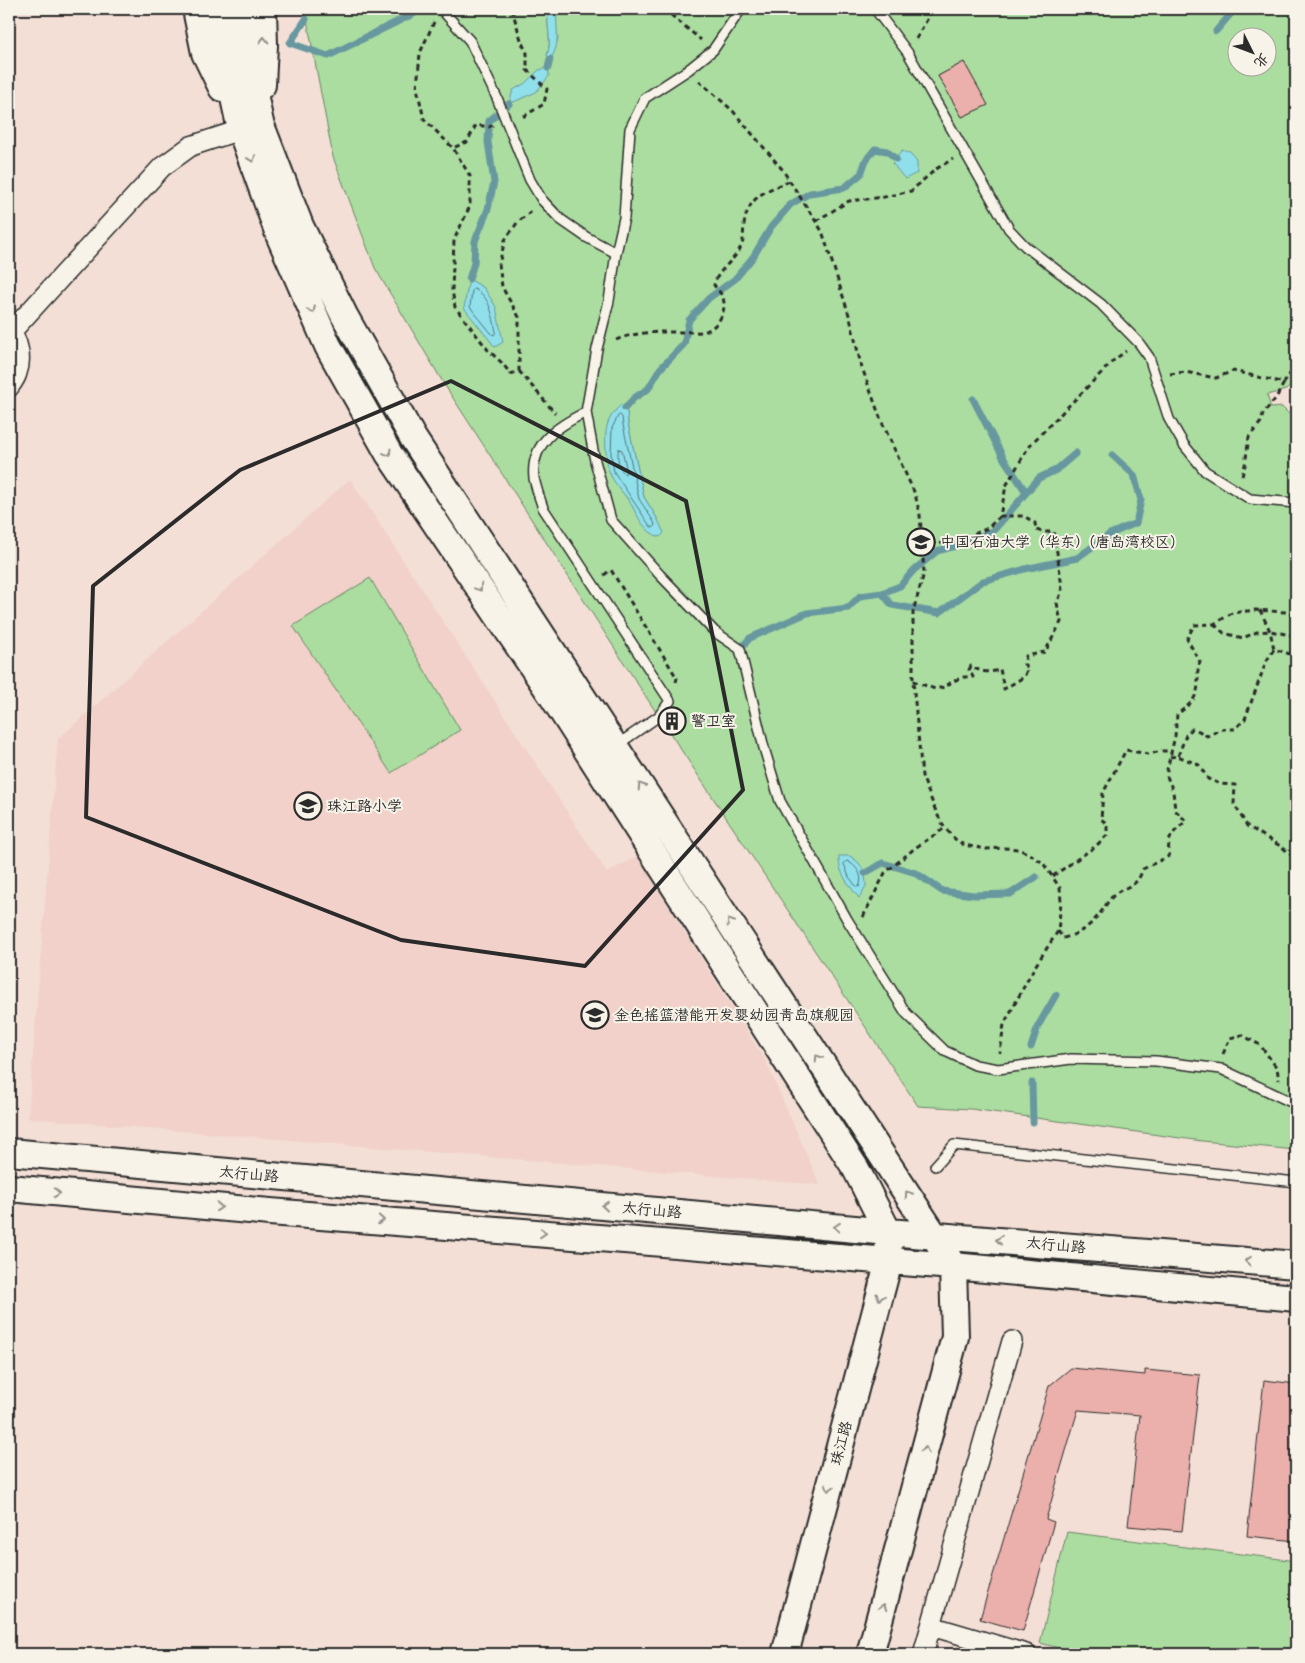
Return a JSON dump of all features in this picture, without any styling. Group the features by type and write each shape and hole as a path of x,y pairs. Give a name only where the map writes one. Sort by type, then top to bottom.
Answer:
{"main road":[{"path":"196,9 205,53 251,126 344,315 413,438 934,1234 953,1266 954,1337 870,1654"},
{"path":"217,9 236,60 280,237 328,346 388,454 551,694 770,1033 856,1169 888,1232"},
{"path":"236,60 241,9"},
{"path":"251,126 264,45 262,9"},
{"name":"太行山路","path":"9,1152 888,1232 934,1234 1296,1265"},
{"name":"太行山路","path":"9,1188 290,1213 953,1266 1296,1298"},
{"name":"珠江路","path":"784,1654 889,1261 888,1232"}],"street":[{"path":"9,387 17,373 20,360 18,348 10,331 162,167 191,146 251,126"},
{"path":"924,1654 1012,1341"},
{"path":"931,1626 1026,1654"}],"lane":[{"path":"442,9 470,41 497,98 530,180 542,200 560,219 586,237 616,253"},
{"path":"741,9 713,50 688,70 645,98 630,129 624,218 586,412 595,461 611,520 660,576 715,632 740,649 764,748 780,801 855,933 906,1013 945,1051 975,1066 998,1068 1071,1059 1156,1062 1221,1069 1282,1098 1296,1102"},
{"path":"875,9 908,53 1009,229 1025,246 1101,304 1139,343 1149,358 1169,419 1184,445 1205,471 1250,499 1296,503"},
{"path":"586,412 564,423 548,435 538,452 534,467 534,480 543,508 670,701 659,716 615,746"},
{"path":"935,1166 954,1145 1296,1182"}],"path":[{"path":"442,9 420,53 417,88 424,119 453,148 470,176 470,206 454,240 452,290 455,307 488,350 511,374 519,371"},
{"path":"453,148 467,142 476,125 489,127 495,124 508,126 544,104 547,89 528,70 527,53 513,13 514,9"},
{"path":"664,9 713,50"},
{"path":"908,53 933,9"},
{"path":"688,70 732,110 782,168 822,231 850,318 860,365 881,420 915,494 920,515 924,571 913,612 913,681 922,776 928,795 945,828 954,839 964,845 986,849 1018,849 1030,854 1043,863 1060,888 1061,902 1058,931 1034,968 1004,1024 998,1068"},
{"path":"816,221 849,200 884,197 911,190 936,169 964,152"},
{"path":"597,349 624,337 645,334 698,333 708,330 720,319 724,308 723,297 714,285 716,278 720,270 731,262 742,244 744,224 751,202 766,190 790,181"},
{"path":"542,200 517,223 504,240 499,264 502,287 508,301 519,317 519,371 564,423"},
{"path":"923,550 932,544 955,542 988,528 1000,516 1006,486 1029,446 1114,360 1139,343"},
{"path":"1238,491 1245,465 1249,437 1261,422 1263,414 1276,398 1296,365"},
{"path":"1155,376 1184,372 1216,378 1234,371 1284,384"},
{"path":"913,681 935,689 944,687 964,677 973,677 969,670 971,666 981,672 993,672 1000,669 1004,689 1024,677 1028,668 1024,664 1026,656 1045,652 1061,622 1057,602 1062,591 1054,532 1036,530 1035,522 1024,516 1000,516"},
{"path":"592,582 611,570 677,678 670,701"},
{"path":"1178,756 1186,735 1192,730 1199,731 1208,736 1223,729 1235,729 1245,719 1266,662 1274,649 1270,631 1259,610"},
{"path":"1058,931 1063,938 1074,935 1089,926 1116,894 1139,879 1143,869 1169,856 1168,842 1172,834 1186,821 1175,810 1173,791 1166,774 1172,751 1177,714 1193,703 1198,682 1196,672 1200,662 1187,639 1194,625 1214,624 1232,613 1259,610 1296,615"},
{"path":"1214,624 1224,634 1243,638 1257,632 1270,631 1296,636"},
{"path":"1274,649 1290,654 1296,663"},
{"path":"1053,876 1096,846 1107,835 1107,824 1100,818 1103,793 1126,750 1148,754 1162,750 1172,751"},
{"path":"1170,757 1178,756 1199,765 1208,779 1220,784 1234,785 1234,804 1247,826 1282,847 1296,859"},
{"path":"855,933 885,873 906,855 945,828"},
{"path":"1208,1068 1225,1052 1230,1038 1242,1034 1260,1045 1276,1068 1282,1098"}],"highlighted area":[{"path":"451,381 686,501 743,790 585,966 401,940 86,817 93,586 240,470"}],"shaded area":[{"name":"珠江路小学","path":"350,479 607,873 637,856 766,1062 820,1185 28,1118 58,739"}],"green space":[{"name":"中国石油大学（华东）(唐岛湾校区)","path":"305,9 549,9 549,49 547,55 558,40 556,25 557,9 1296,9 1296,381 1286,390 1267,395 1271,408 1282,407 1296,421 1296,1150 1202,1141 971,1109 918,1106 648,700 444,384 375,268 333,157","holes":["964,62 987,105 962,117 938,76","627,412 644,497 658,520 629,501 610,474"]},
{"path":"370,578 460,730 391,773 293,626"},
{"path":"1067,1532 1296,1561 1296,1654 1081,1654 1040,1643"}],"water":[{"path":"549,9 557,9 557,41 554,53 550,59 547,55 549,50"},
{"path":"548,68 549,76 536,92 509,104 513,90 524,84 539,70"},
{"path":"902,151 910,154 917,162 917,173 905,179 892,163"},
{"path":"469,279 484,288 496,307 503,342 495,347 464,308"},
{"path":"622,404 627,412 644,497 664,533 660,537 654,535 642,524 629,500 609,472 606,431 611,417"},
{"path":"839,856 850,856 859,863 865,873 866,886 859,898 842,873"}],"building":[{"path":"964,62 988,105 962,117 938,76"},
{"path":"1071,1368 1145,1375 1145,1370 1200,1375 1182,1531 1128,1526 1140,1415 1078,1410 1046,1519 1054,1522 1023,1631 980,1619 1049,1386"},
{"path":"1264,1380 1296,1384 1296,1541 1247,1536"}],"waterway":[{"path":"306,19 290,43 328,56 423,9"},
{"path":"1216,31 1235,9"},
{"path":"548,68 550,59"},
{"path":"469,279 474,263 475,241 488,209 494,182 488,142 489,121 509,104"},
{"path":"625,408 634,398 648,389 660,369 684,344 689,320 709,298 735,279 753,257 771,227 791,204 810,193 844,188 861,174 866,160 875,149 887,151 896,159"},
{"path":"973,399 1004,459 1026,492"},
{"path":"882,593 900,586 914,570 937,551 967,543 994,530 1039,478 1056,470 1076,453"},
{"path":"740,649 750,638 807,613 848,608 860,596 882,593 892,605 939,613 983,581 1025,569 1077,558 1110,534 1136,523 1141,500 1134,475 1112,455"},
{"path":"865,873 883,863 916,873 942,891 974,895 1010,894 1036,877"},
{"path":"1031,1047 1038,1026 1056,995"},
{"path":"1032,1083 1033,1122"}],"place":[{"name":"中国石油大学（华东）(唐岛湾校区)","path":"921,542"},
{"name":"警卫室","path":"672,721"},
{"name":"珠江路小学","path":"308,806"},
{"name":"金色摇篮潜能开发婴幼园青岛旗舰园","path":"595,1015"}]}
